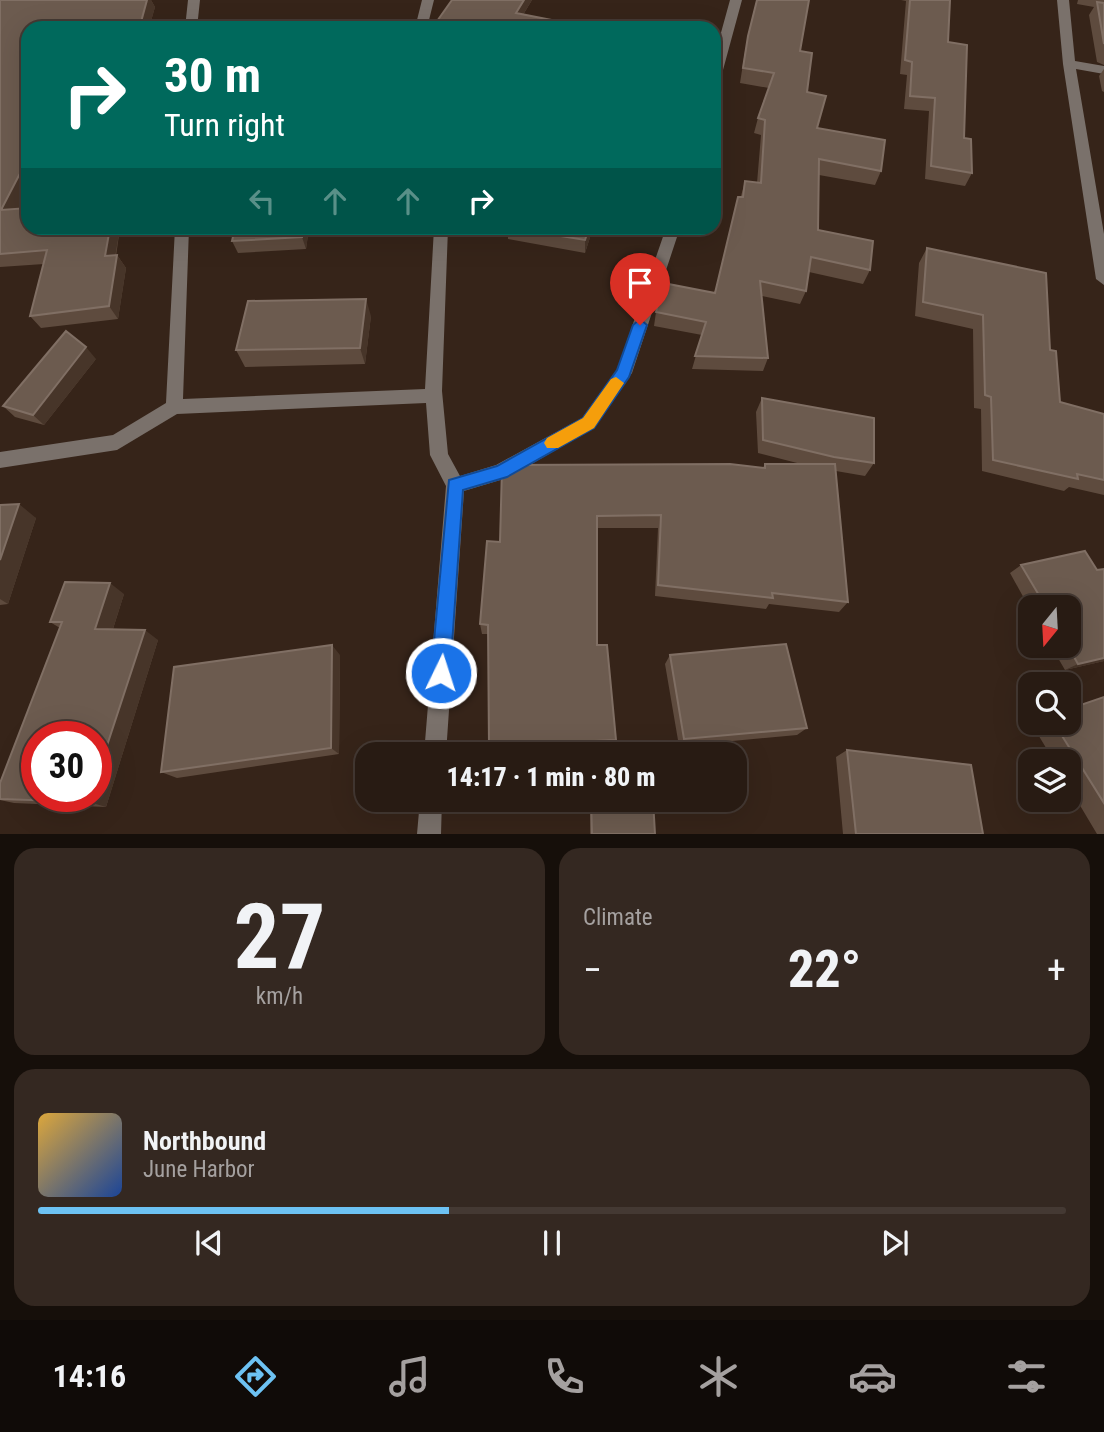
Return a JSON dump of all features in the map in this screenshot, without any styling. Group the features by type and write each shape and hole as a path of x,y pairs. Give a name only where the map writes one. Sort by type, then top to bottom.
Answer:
{"street":[{"path":"192,21 194,0"},
{"path":"423,21 428,0"},
{"path":"721,56 737,0"},
{"path":"1063,0 1069,64 1100,241 1104,279"},
{"path":"1069,64 1104,70"},
{"path":"174,407 182,235"},
{"path":"436,742 455,485 439,455 434,396 441,235"},
{"path":"455,485 501,472 589,423 624,373 671,235"},
{"path":"0,460 117,442 174,407 434,396"},
{"path":"429,834 430,812"}],"building":[{"path":"0,0 147,0 141,21 21,21 21,171 1,210 21,209 21,235 109,235 105,256 117,255 109,306 30,316 47,250 0,254"},
{"path":"452,0 524,0 516,13 557,21 437,21"},
{"path":"757,0 809,0 800,51 812,53 807,92 826,96 817,128 885,140 881,171 819,159 818,230 873,241 870,270 811,257 806,291 760,281 768,358 695,356 706,322 656,312 663,283 715,293 738,197 743,197 745,181 761,183 765,120 758,118 774,73 743,68"},
{"path":"910,0 950,0 948,42 967,45 964,138 971,139 972,173 931,166 935,98 910,96 912,62 905,60"},
{"path":"1097,2 1104,3 1104,44"},
{"path":"233,235 302,235 302,237 232,241"},
{"path":"554,235 587,235 585,240"},
{"path":"927,248 1046,273 1050,350 1056,351 1060,402 1104,414 1104,480 1077,474 1078,479 993,460 991,397 985,395 983,315 923,302"},
{"path":"366,299 360,348 236,350 248,301"},
{"path":"66,331 86,347 33,415 3,406"},
{"path":"762,398 874,418 874,463 834,457 763,440"},
{"path":"730,464 765,468 765,464 835,464 848,602 772,593 773,598 658,585 661,515 597,516 597,645 607,645 616,740 489,742 488,625 480,624 487,541 500,542 502,468 509,465"},
{"path":"19,504 0,560 0,505"},
{"path":"1085,551 1097,570 1104,569 1104,658 1078,664 1075,658 1082,658 1082,595 1039,595 1021,565"},
{"path":"65,582 110,583 95,629 145,630 112,730 112,721 24,721 62,622 50,622"},
{"path":"786,644 807,728 684,739 670,655"},
{"path":"332,645 331,748 161,772 174,667"},
{"path":"1104,697 1104,803 1081,766 1081,749 1070,749 1062,735 1081,735 1081,705"},
{"path":"21,728 21,800 0,799 0,783"},
{"path":"847,750 971,765 983,834 856,834"},
{"path":"591,812 654,812 655,834 592,834"}],"slow traffic":[{"path":"552,443 589,423 616,383"}],"route":[{"path":"441,673 455,485 501,472 589,423 624,373 640,325"}]}
